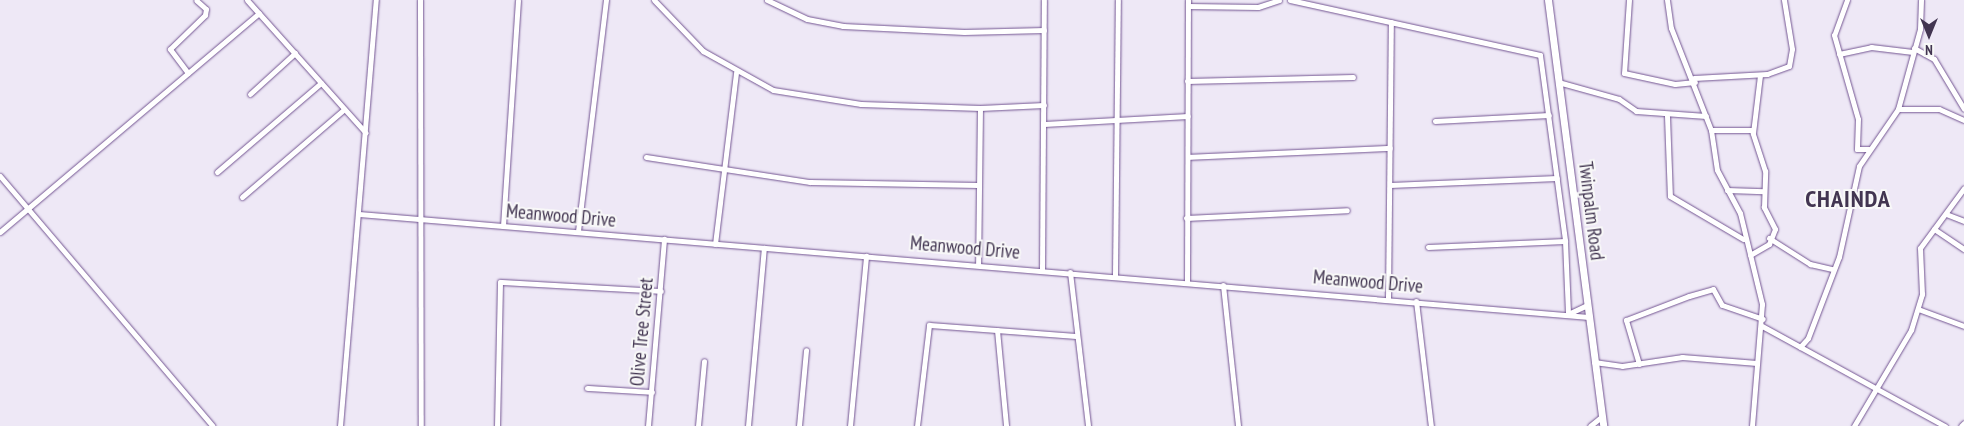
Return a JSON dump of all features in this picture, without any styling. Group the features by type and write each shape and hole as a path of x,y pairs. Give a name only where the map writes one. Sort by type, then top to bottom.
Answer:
{"main road":[{"name":"Twinpalm Road","path":"1548,0 1603,426"}],"street":[{"path":"188,73 170,49 205,15 206,9 196,0"},
{"path":"248,0 366,134"},
{"path":"340,426 376,0"},
{"path":"420,0 421,426"},
{"path":"503,226 518,0"},
{"path":"578,231 606,0"},
{"path":"654,0 688,38 736,72 773,90 825,100 980,108 1044,105"},
{"path":"767,0 807,19 843,26 964,32 1044,30"},
{"path":"1042,269 1044,0"},
{"path":"1115,275 1119,157 1116,118 1118,0"},
{"path":"1187,281 1188,3 1258,7 1279,0"},
{"path":"1290,0 1536,53 1549,115 1557,178 1564,241 1568,314 1587,306"},
{"path":"1629,0 1624,73 1675,84 1694,80 1760,75 1789,66 1792,49 1784,0"},
{"path":"1667,0 1671,28 1694,80 1711,130 1715,163 1740,213 1743,239 1750,255 1763,319 1752,426"},
{"path":"1847,0 1834,35 1858,119 1856,149 1869,149"},
{"path":"1800,347 1808,338 1848,230 1859,166 1869,149 1891,126 1898,109 1914,50 1921,0"},
{"path":"0,232 259,13"},
{"path":"1388,298 1391,22"},
{"path":"1839,54 1871,47 1914,50 1934,59 1964,109"},
{"path":"250,94 295,54"},
{"path":"715,244 736,72"},
{"path":"1750,255 1769,244 1769,238 1775,229 1764,207 1765,171 1756,152 1753,130 1760,75"},
{"path":"1188,81 1353,77"},
{"path":"1558,82 1619,99 1636,111 1667,116 1706,116"},
{"path":"218,172 321,84"},
{"path":"978,264 980,108"},
{"path":"1898,109 1939,109 1964,120"},
{"path":"242,197 344,110"},
{"path":"1435,121 1549,115"},
{"path":"1044,124 1116,118 1188,116"},
{"path":"1667,116 1670,196 1743,239"},
{"path":"1711,130 1753,130"},
{"path":"1188,157 1390,148"},
{"path":"646,157 856,186 978,185"},
{"path":"0,176 213,426"},
{"path":"1390,185 1557,178"},
{"path":"1854,426 1911,330 1922,288 1918,257 1923,241 1946,214 1964,188"},
{"path":"1727,190 1764,191"},
{"path":"1186,218 1347,210"},
{"name":"Meanwood Drive","path":"359,214 1187,281 1589,317"},
{"path":"1946,214 1964,221"},
{"path":"1934,229 1964,249"},
{"path":"1769,238 1810,264 1832,269"},
{"name":"Olive Tree Street","path":"648,426 664,240"},
{"path":"1428,247 1564,241"},
{"path":"748,426 764,248"},
{"path":"850,426 866,256"},
{"path":"1070,272 1088,426"},
{"path":"497,426 500,282 661,291"},
{"path":"1223,285 1238,426"},
{"path":"1639,364 1626,320 1689,296 1713,289 1722,305 1763,319"},
{"path":"1416,301 1431,426"},
{"path":"1918,309 1964,326"},
{"path":"917,426 927,326 1077,336"},
{"path":"1762,326 1945,426"},
{"path":"997,330 1006,426"},
{"path":"799,426 806,350"},
{"path":"1594,362 1639,364 1682,357 1757,363"},
{"path":"698,426 704,361"},
{"path":"587,388 652,392"},
{"path":"1590,426 1601,417"},
{"path":"1930,426 1932,420"},
{"path":"1961,426 1964,422"}],"district":[{"name":"CHAINDA","path":"1848,199"}]}
